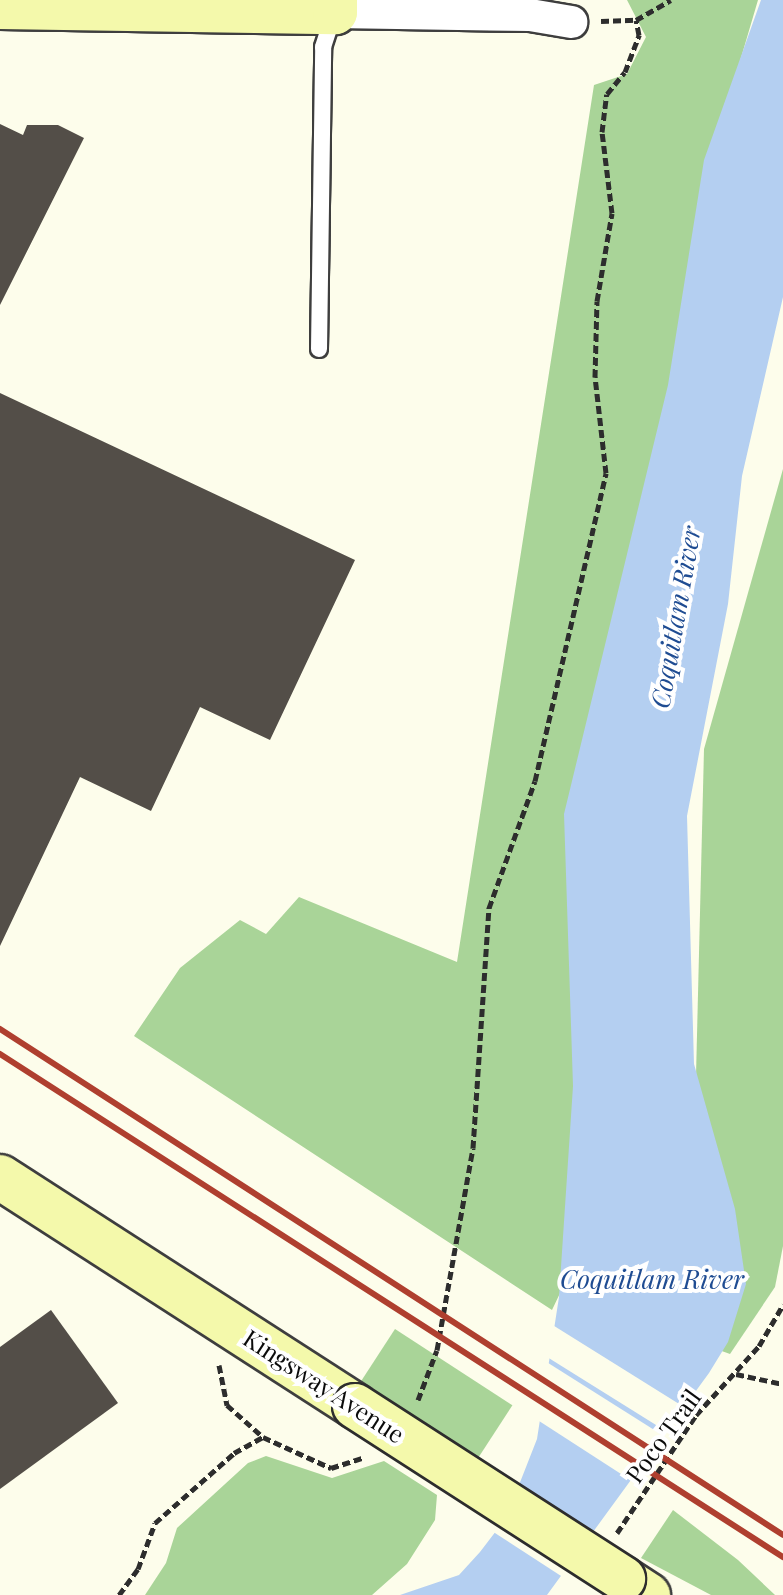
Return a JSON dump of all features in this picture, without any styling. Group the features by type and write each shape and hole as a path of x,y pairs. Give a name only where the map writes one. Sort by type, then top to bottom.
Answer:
{"main road":[{"path":"6,4 335,6"},
{"name":"Kingsway Avenue","path":"0,1177 636,1587"}],"street":[{"path":"335,6 530,8 571,22"}],"lane":[{"path":"319,349 323,47 335,6"}],"path":[{"path":"457,1242 473,1148 489,908 535,781 606,473 595,377 597,301 612,213 602,132 607,94 629,60 639,35 636,20 671,0"},
{"name":"Poco Trail","path":"615,1536 696,1415 736,1374 783,1305"},
{"path":"736,1374 783,1384"},
{"path":"119,1595 138,1569 155,1523 234,1453 263,1437"}],"green space":[{"path":"627,0 758,0 701,194 573,1266 552,1310 134,1036 180,968 240,920 266,934 299,897 457,962 594,85 627,74 646,37"},
{"path":"783,469 783,1246 775,1287 730,1354 705,1345 690,1321 704,749"},
{"path":"395,1329 512,1405 478,1458 361,1382"},
{"path":"266,1456 332,1478 384,1461 437,1495 435,1520 407,1564 372,1595 145,1595 166,1563 177,1528 248,1463"},
{"path":"673,1510 738,1560 775,1595 711,1595 641,1558"}],"water":[{"name":"Coquitlam River","path":"761,0 783,0 783,297 742,476 728,604 687,816 694,1064 735,1209 746,1284 728,1342 709,1373 547,1595 400,1595 459,1575 480,1552 506,1518 537,1439 559,1297 573,1086 564,814 668,385 704,160"}],"pier":[{"path":"551,1324 688,1409 672,1435 535,1349"},
{"path":"545,1361 667,1438 635,1483 536,1419"},
{"path":"517,1483 597,1535 567,1580 488,1528"}],"building":[{"path":"0,124 23,135 27,125 58,125 84,138 0,305"},
{"path":"0,393 355,560 270,740 200,707 151,811 80,777 0,946"},
{"path":"51,1310 118,1403 0,1489 0,1347"}],"railway":[{"path":"0,1029 783,1535"},
{"path":"0,1054 783,1557"}]}
